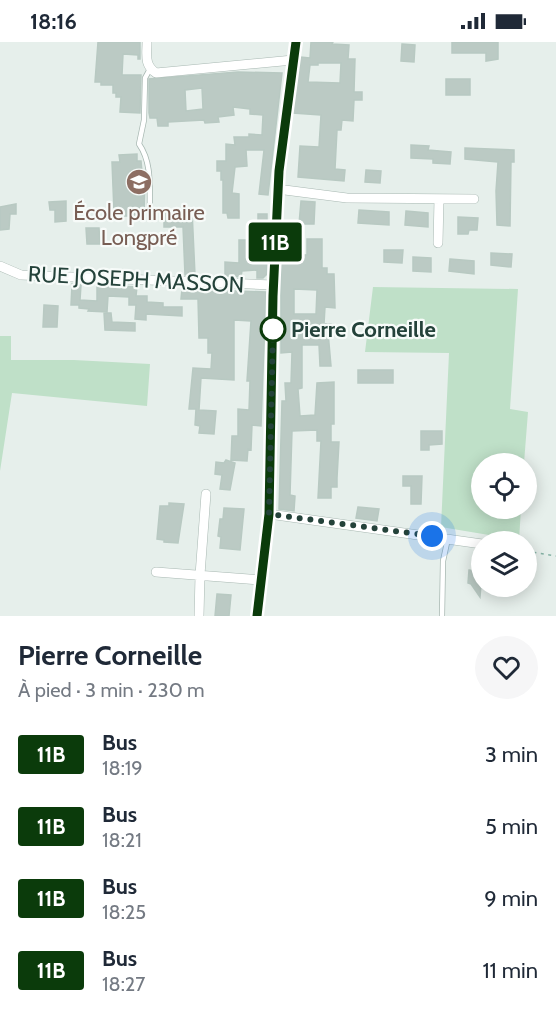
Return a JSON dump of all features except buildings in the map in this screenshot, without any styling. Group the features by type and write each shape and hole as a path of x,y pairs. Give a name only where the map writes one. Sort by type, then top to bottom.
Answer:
{"street":[{"path":"147,42 147,63 156,73 293,60"},
{"path":"257,616 269,514 277,189 296,42"},
{"path":"277,189 347,198 474,199"},
{"path":"438,243 439,199"},
{"name":"RUE JOSEPH MASSON","path":"0,266 21,275 273,285"},
{"path":"199,616 206,494"},
{"path":"269,514 471,542"},
{"path":"156,572 261,580"}],"lane":[{"path":"150,69 145,78 144,120 139,144 149,168 150,214"},
{"path":"442,616 443,561 448,538"}],"path":[{"path":"537,553 556,556"}],"green space":[{"path":"373,287 518,289 510,409 528,412 525,453 471,453 471,519 520,519 520,531 471,532 441,527 449,353 365,352"},
{"path":"0,336 11,336 11,360 74,360 150,364 147,406 12,393 0,471"}],"bus line":[{"name":"11B","path":"257,616 269,514 273,296 279,171 296,42"}],"place":[{"name":"École primaire Longpré","path":"139,182"},
{"name":"Pierre Corneille","path":"273,329"}],"route":[{"path":"273,329 269,514 432,536"}]}
